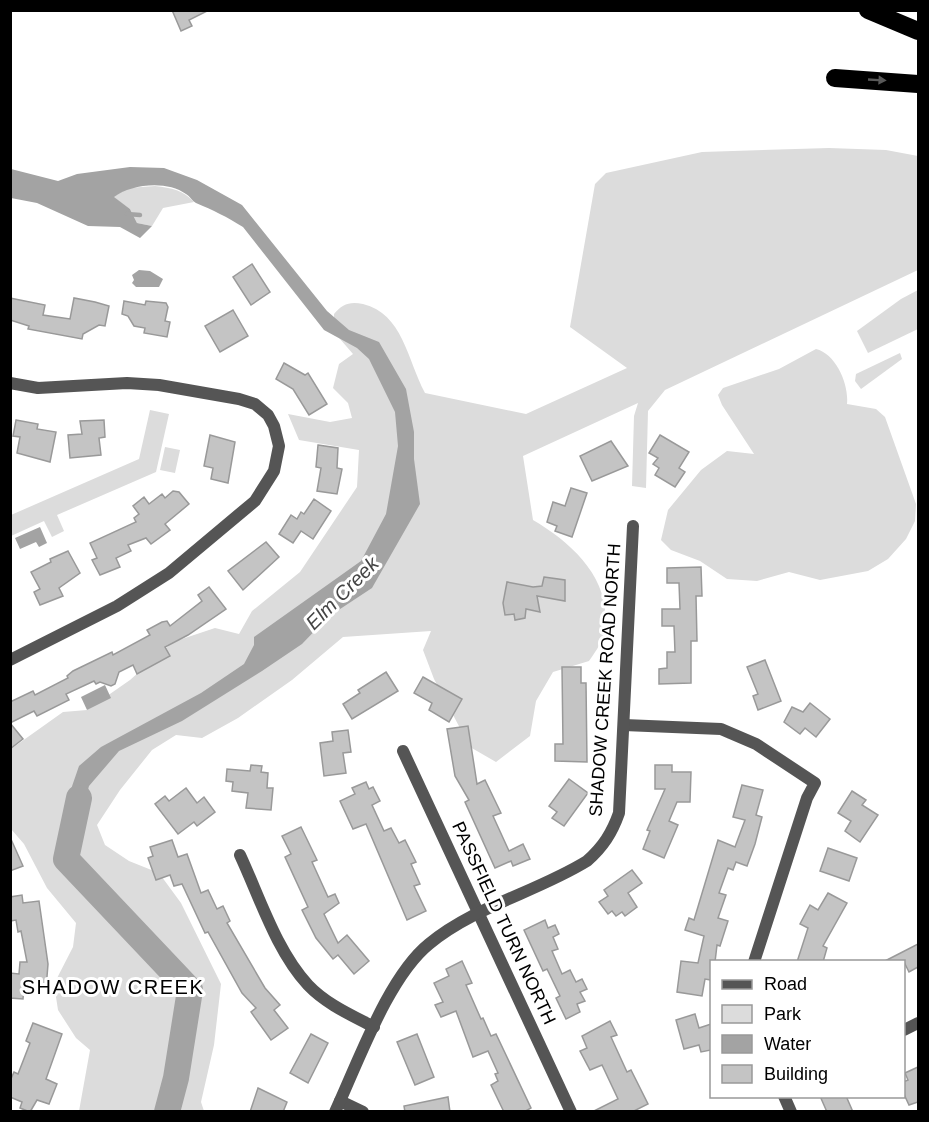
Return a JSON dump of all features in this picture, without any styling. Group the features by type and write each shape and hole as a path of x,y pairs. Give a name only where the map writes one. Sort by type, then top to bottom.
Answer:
{"highway":[{"path":"868,10 918,31"},
{"path":"835,78 918,84"}],"street":[{"path":"10,383 38,388 127,383 202,391 255,404 268,415 274,426 279,446 274,471 267,485 240,514 144,590 10,660"},
{"name":"SHADOW CREEK ROAD NORTH","path":"363,1112 338,1106 374,1027 408,966 427,945 453,927 569,873 602,848 612,831 619,813 633,526"},
{"path":"624,725 722,729 756,744 815,783 802,813 755,960"},
{"name":"PASSFIELD TURN NORTH","path":"403,751 572,1112"},
{"path":"240,855 279,941 304,979 334,1005 374,1027"},
{"path":"785,1098 791,1112"}],"green space":[{"path":"829,148 886,150 918,156 918,270 665,390 648,411 646,488 632,486 634,416 638,403 523,456 533,520 563,541 588,567 603,599 605,617 602,639 589,661 553,672 536,701 530,736 496,762 470,747 434,679 423,650 431,631 343,637 292,680 238,718 202,738 176,735 152,750 120,790 97,825 105,845 129,861 159,873 181,903 221,984 214,1045 201,1102 204,1111 79,1111 90,1050 76,1038 58,1010 54,984 73,947 76,923 47,888 24,844 11,829 11,749 63,712 87,710 130,680 173,642 215,628 239,634 252,611 300,572 357,487 359,450 299,440 288,414 330,422 352,418 348,403 333,388 339,364 353,354 334,332 334,314 343,306 354,303 376,309 387,317 402,340 425,393 526,414 627,368 570,327 595,184 606,173 702,152"},
{"path":"155,186 177,190 194,202 163,208 152,226 137,223 130,209 113,197 128,188"},
{"path":"918,290 918,329 868,353 857,331 901,299"},
{"path":"816,349 830,357 840,371 846,388 847,404 876,409 885,417 916,504 915,521 906,539 888,559 868,571 820,580 789,572 757,581 727,579 700,561 671,550 661,540 668,510 701,470 727,451 754,454 722,405 718,395 723,388 779,369"},
{"path":"900,353 902,359 861,389 855,381 856,374"},
{"path":"150,410 169,414 156,472 57,515 64,531 52,537 44,521 11,536 11,515 139,459"},
{"path":"165,447 180,450 175,473 160,470"}],"water":[{"path":"130,167 164,168 197,180 242,205 327,311 349,330 379,342 406,389 414,432 414,459 420,504 372,588 328,617 302,644 262,671 182,721 119,751 89,786 76,831 66,831 69,795 79,766 101,747 201,693 244,664 254,645 254,637 361,561 386,514 398,446 395,412 369,359 357,348 324,330 243,227 196,203 178,190 159,185 130,189 114,197 130,209 137,223 152,226 140,238 120,227 88,226 37,203 11,198 11,169 58,181 77,174"},
{"path":"139,270 150,271 163,279 159,287 136,287 132,283 134,280 132,275"},
{"path":"40,527 47,543 39,547 36,542 20,549 15,538"},
{"path":"105,685 111,698 87,710 81,697"}],"building":[{"path":"172,10 209,10 189,20 192,26 181,31"},
{"path":"252,264 270,292 251,305 233,277"},
{"path":"10,298 45,305 43,315 70,319 74,298 109,306 105,326 99,325 83,334 82,339 28,329 29,326 10,320"},
{"path":"124,301 145,305 146,301 166,303 168,307 165,321 170,322 167,337 144,333 145,328 134,326 128,316 122,314"},
{"path":"233,310 248,336 220,352 205,326"},
{"path":"284,363 305,375 308,373 327,404 309,415 293,389 276,379"},
{"path":"16,420 38,424 37,429 56,432 50,462 17,453 20,437 13,436"},
{"path":"104,420 105,437 99,438 101,455 70,458 68,435 82,434 80,421"},
{"path":"210,435 235,442 228,483 211,479 213,468 204,466"},
{"path":"660,435 689,452 679,468 685,472 675,487 655,475 659,468 653,464 658,458 649,453"},
{"path":"611,441 628,466 592,481 580,456"},
{"path":"318,445 338,448 337,468 342,469 337,494 317,491 321,468 316,467"},
{"path":"571,488 587,493 572,537 555,531 557,526 547,522 553,502 565,506"},
{"path":"173,491 179,492 189,504 165,524 170,530 151,544 146,538 128,545 131,551 116,558 120,567 100,575 92,560 97,558 90,543 136,522 134,518 139,514 133,506 144,497 149,504 162,494 165,498"},
{"path":"314,499 331,511 313,539 301,531 293,543 279,534 291,515 297,519 301,512 304,514"},
{"path":"266,542 279,557 243,590 228,571"},
{"path":"68,551 80,573 59,588 63,596 40,605 34,592 40,589 31,572 51,562 50,559"},
{"path":"701,567 702,596 696,596 697,641 691,641 691,683 659,684 659,669 667,668 667,652 675,652 674,626 662,626 662,609 680,609 679,583 667,583 667,568"},
{"path":"544,577 565,580 565,601 537,596 540,612 526,609 525,618 515,620 514,614 505,615 503,603 507,582 533,587 542,586"},
{"path":"209,587 226,609 188,635 165,647 170,656 137,674 133,665 119,672 115,684 111,686 100,682 96,684 94,681 66,694 69,700 37,716 34,711 10,723 10,702 33,691 35,695 68,678 67,676 73,671 112,652 113,655 150,635 147,630 162,622 167,621 170,626 202,601 198,595"},
{"path":"765,660 781,701 758,710 753,696 758,694 747,667"},
{"path":"562,667 581,667 581,683 586,683 587,762 555,761 555,744 563,744"},
{"path":"386,672 398,691 352,719 343,704 360,693 358,690"},
{"path":"423,677 462,699 449,722 429,710 432,703 414,693"},
{"path":"810,703 830,719 816,737 805,728 800,734 784,722 792,707 803,712"},
{"path":"10,723 23,739 10,749"},
{"path":"468,726 477,784 485,780 501,813 493,816 509,851 523,844 530,859 513,866 511,861 495,868 465,802 469,800 455,776 447,729"},
{"path":"348,730 351,752 343,753 346,773 324,776 320,743 333,741 332,732"},
{"path":"251,765 262,766 261,772 268,773 267,788 273,788 271,810 246,808 248,793 232,791 233,782 226,781 227,769 250,771"},
{"path":"655,765 672,765 672,772 691,772 690,802 677,802 669,821 678,825 664,858 643,849 650,831 647,830 665,789 655,789"},
{"path":"569,779 588,793 564,826 552,818 557,812 549,806"},
{"path":"366,782 369,789 373,787 380,801 372,805 384,831 391,828 399,843 405,840 416,862 411,864 420,884 414,886 426,911 407,920 366,824 353,829 340,801 355,794 352,788"},
{"path":"742,785 763,790 756,815 762,817 747,866 736,862 733,870 728,868 719,893 726,895 718,918 728,921 720,946 717,945 715,960 710,960 710,980 705,979 702,996 677,992 681,961 698,963 704,936 685,930 689,918 694,920 718,840 735,847 745,820 733,817"},
{"path":"186,788 197,803 204,797 215,812 197,826 194,822 178,834 155,804 165,796 169,801"},
{"path":"852,791 866,800 862,805 878,815 860,842 845,831 851,821 838,813"},
{"path":"301,827 317,860 312,862 328,897 335,894 339,903 324,914 338,943 347,935 369,961 354,974 338,955 333,959 316,938 302,910 308,907 285,857 291,854 282,836"},
{"path":"10,837 23,866 10,871"},
{"path":"172,840 178,857 187,854 201,893 208,890 217,909 223,906 230,921 227,923 265,988 280,1005 274,1010 288,1028 271,1040 251,1012 256,1008 242,993 208,932 205,933 182,884 174,886 170,875 156,880 148,858 153,856 150,847"},
{"path":"828,848 857,858 849,881 820,871"},
{"path":"632,870 642,883 628,893 637,907 625,916 622,912 616,916 612,911 608,914 599,902 608,896 604,890"},
{"path":"828,893 847,903 823,946 827,948 824,960 798,960 808,928 800,924 810,905 818,910"},
{"path":"22,895 23,903 39,901 48,964 46,989 24,987 23,999 10,998 10,973 19,974 20,962 27,962 21,931 18,932 16,920 10,921 10,897"},
{"path":"545,920 548,928 555,925 559,934 553,937 558,949 552,951 562,974 570,970 576,982 582,979 587,989 580,992 585,1001 577,1004 580,1012 566,1019 556,998 560,996 547,969 543,971 524,930"},
{"path":"918,944 918,967 909,972 905,960 887,960"},
{"path":"462,961 472,983 466,985 481,1019 483,1018 491,1036 496,1034 531,1108 524,1112 504,1112 491,1085 498,1081 495,1074 498,1073 488,1051 473,1057 456,1011 441,1017 435,1005 443,1002 434,983 449,976 446,969"},
{"path":"695,1014 699,1028 710,1024 710,1050 701,1052 699,1045 684,1049 676,1020"},
{"path":"610,1021 617,1035 611,1037 627,1072 631,1070 648,1104 632,1112 592,1112 618,1099 602,1065 590,1070 580,1051 587,1048 582,1036"},
{"path":"33,1023 62,1034 46,1079 57,1084 49,1104 37,1100 30,1112 20,1108 22,1102 10,1097 10,1081 14,1072 18,1074 30,1043 26,1041"},
{"path":"311,1034 328,1043 308,1083 290,1073"},
{"path":"417,1034 434,1077 415,1085 397,1042"},
{"path":"918,1067 918,1102 909,1105 905,1096 905,1081 908,1080 905,1073"},
{"path":"258,1088 287,1102 283,1112 250,1112"},
{"path":"448,1097 450,1112 405,1112 404,1106"},
{"path":"821,1098 847,1098 853,1112 827,1112"}],"waterway":[{"path":"127,214 140,215"},
{"name":"Elm Creek","path":"79,798 66,859 190,990 176,1078 167,1112"}],"district":[{"name":"SHADOW CREEK","path":"113,987"}]}
